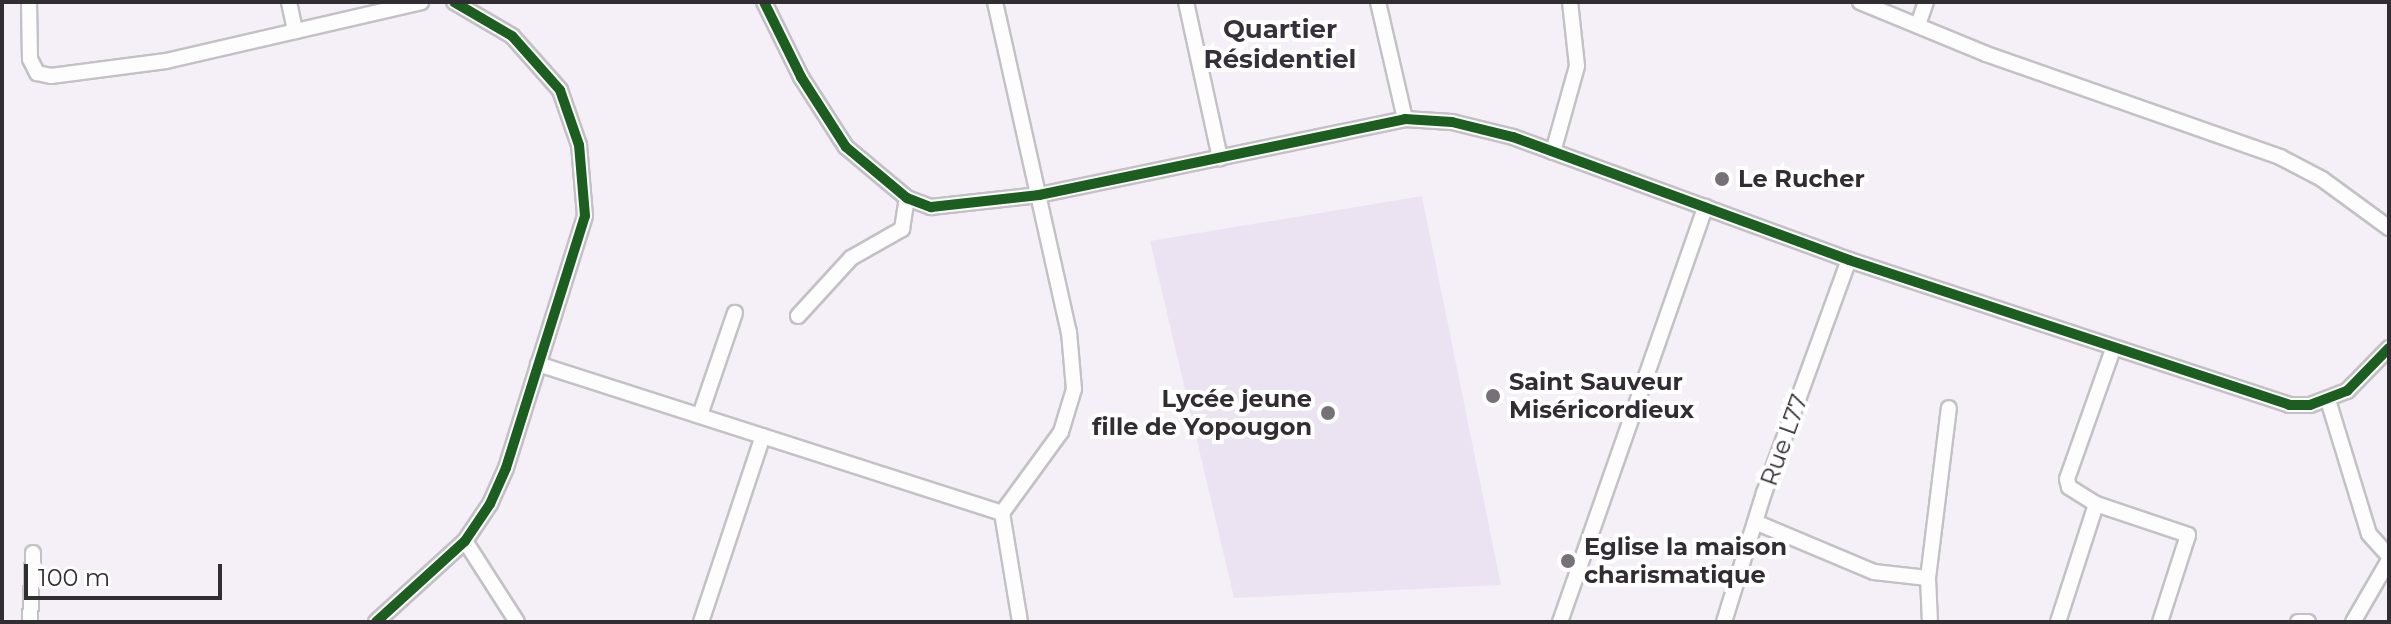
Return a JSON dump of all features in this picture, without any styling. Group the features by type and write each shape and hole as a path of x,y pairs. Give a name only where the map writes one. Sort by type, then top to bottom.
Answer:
{"street":[{"path":"29,2 30,59 37,73 51,76 124,69 421,2"},
{"path":"289,2 295,31"},
{"path":"376,622 465,541 506,468 585,216 579,145 560,90 546,69 512,36 454,2"},
{"path":"764,2 801,77 846,147 907,198 951,209 1039,195 1405,119 1452,122 1553,152 1849,260 2289,405 2328,400 2347,391 2389,348"},
{"path":"995,2 1069,332 1074,389 1061,432 1002,513 1020,622"},
{"path":"1186,2 1220,158"},
{"path":"1378,2 1405,119"},
{"path":"1553,152 1577,66 1570,2"},
{"path":"1860,2 1919,22 1986,54 2280,157 2322,179 2389,228"},
{"path":"1919,22 1926,2"},
{"path":"798,316 851,258 902,229 907,198"},
{"path":"1560,622 1705,207"},
{"name":"Rue L77","path":"1724,622 1755,522 1849,260"},
{"path":"700,415 735,313"},
{"path":"2113,349 2067,479 2069,487 2096,504 2188,535 2160,622"},
{"path":"538,364 1002,513"},
{"path":"2328,400 2369,534 2389,558 2353,622"},
{"path":"1930,622 1928,578 1949,408"},
{"path":"701,622 763,436"},
{"path":"2058,622 2096,504"},
{"path":"1755,522 1874,572 1928,578"},
{"path":"465,541 517,622"},
{"path":"30,622 33,553"},
{"path":"2298,622 2308,622"}],"shaded area":[{"name":"Lycée jeune fille de Yopougon","path":"1422,196 1501,585 1234,598 1150,241"}],"cycle path":[{"path":"376,622 465,541 490,504 506,468 585,216 579,145 560,90 512,36 454,2"},
{"path":"764,2 801,77 846,147 907,198 931,207 1039,195 1405,119 1452,122 1513,137 1849,260 2289,405 2310,405 2347,391 2389,348"}],"place":[{"name":"Le Rucher","path":"1722,179"},
{"name":"Saint Sauveur Miséricordieux","path":"1493,396"},
{"name":"Lycée jeune fille de Yopougon","path":"1328,413"},
{"name":"Eglise la maison charismatique","path":"1568,561"}],"district":[{"name":"Quartier Résidentiel","path":"1280,45"}]}
